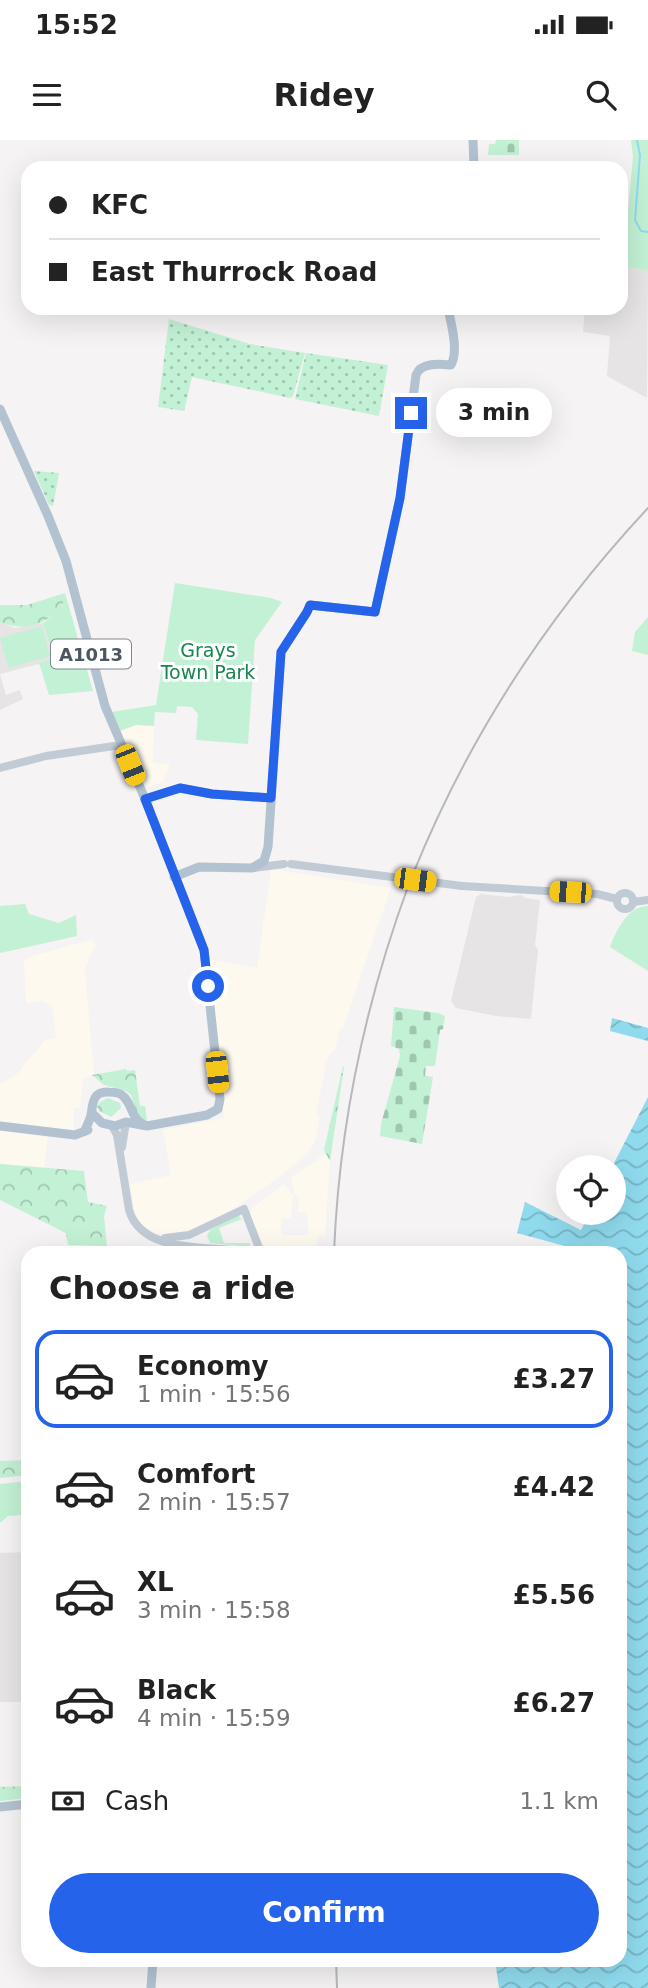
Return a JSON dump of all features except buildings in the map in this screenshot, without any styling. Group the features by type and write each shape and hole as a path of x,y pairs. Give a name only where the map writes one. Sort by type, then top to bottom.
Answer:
{"main road":[{"path":"473,140 474,161"},
{"path":"174,877 199,867 252,868 264,861 268,847 281,652 310,605 375,612 400,498 415,374 423,366 452,365 454,362 449,315"},
{"name":"A1013","path":"0,409 66,561 101,693 145,799"},
{"path":"0,1126 75,1135 107,1125 126,1122 146,1126 207,1115 218,1109 220,1098 204,950 145,799 180,788 212,794 271,798"},
{"path":"85,1131 92,1113 93,1101 97,1095 104,1092 121,1095 137,1122 146,1126"},
{"path":"126,1122 129,1105"},
{"path":"92,1113 107,1125"},
{"path":"0,1807 21,1805"},
{"path":"151,1988 152,1967"}],"street":[{"path":"0,768 46,756 121,745"},
{"path":"268,847 273,859 288,864 462,886 597,894 618,899 619,906 625,909 633,902 648,900"},
{"path":"252,868 288,864"},
{"path":"121,1160 126,1122"},
{"path":"107,1125 116,1132 132,1219 140,1230 155,1238 187,1246"},
{"path":"123,1141 130,1132 146,1126"},
{"path":"155,1238 180,1238 244,1209 258,1246"},
{"path":"204,1228 203,1240 210,1246"},
{"path":"254,1246 255,1240"}],"shaded area":[{"path":"628,267 648,271 647,398 607,376 610,336 583,332 584,315 628,315"},
{"path":"0,622 15,628 43,623 54,660 0,674"},
{"path":"0,674 6,695 20,690 23,699 0,710"},
{"path":"136,725 154,726 153,763 170,764 163,782 148,787 143,782 120,731"},
{"path":"271,869 391,888 343,1028 340,1029 335,1050 327,1060 316,1113 320,1117 316,1139 308,1153 278,1178 228,1212 188,1231 169,1235 155,1233 141,1224 135,1214 130,1184 171,1175 163,1130 224,1118 209,959 257,968"},
{"path":"481,894 508,897 522,895 524,898 540,900 531,1019 496,1016 456,1008 451,1001 476,897"},
{"path":"94,939 92,941 96,943 85,969 94,1074 83,1079 80,1108 74,1108 74,1130 0,1122 0,1084 17,1074 44,1041 56,1038 52,1006 43,1001 26,1003 24,961 32,956"},
{"path":"0,1131 48,1137 44,1168 0,1164"},
{"path":"325,1154 330,1161 325,1236 317,1236 316,1246 262,1246 250,1216 252,1208 284,1184 293,1196 291,1218 282,1219 283,1235 308,1235 307,1212 298,1212 299,1198 294,1192 291,1178"},
{"path":"21,1552 21,1702 0,1702 0,1553"}],"green space":[{"path":"496,140 519,140 519,155 488,155 489,144 495,144"},
{"path":"631,140 648,140 648,271 628,267 628,211 633,157"},
{"path":"169,319 250,344 305,353 293,396 290,398 192,377 184,411 158,407"},
{"path":"306,353 388,365 379,416 295,399"},
{"path":"34,471 59,473 53,506 49,505"},
{"name":"Grays Town Park","path":"175,583 282,602 255,640 248,744 196,740 198,714 192,707 177,706 176,713 155,712 154,726 136,725 120,731 112,712 156,705"},
{"path":"65,593 93,691 49,695 39,663 54,659 43,623 62,609"},
{"path":"65,593 62,609 40,623 18,626 0,622 0,605 27,605"},
{"path":"648,617 648,655 632,651 635,632"},
{"path":"42,626 50,656 8,668 0,638"},
{"path":"25,904 29,914 59,923 76,915 77,936 0,953 0,906"},
{"path":"648,906 648,971 610,947 620,926 629,915 634,910"},
{"path":"394,1007 445,1016 443,1029 440,1030 435,1066 426,1066 425,1076 433,1077 422,1144 380,1136 400,1056 399,1049 391,1046"},
{"path":"344,1067 330,1161 324,1150"},
{"path":"135,1070 140,1106 145,1106 147,1121 138,1117 131,1095 104,1085 92,1075"},
{"path":"108,1098 120,1103 121,1108 111,1117 97,1107"},
{"path":"0,1164 84,1171 88,1202 107,1206 104,1216 107,1246 68,1245 66,1233 0,1200"},
{"path":"238,1215 242,1219 219,1228 224,1243 250,1243 250,1246 210,1243 207,1236 210,1230"},
{"path":"21,1460 21,1476 0,1478 0,1461"},
{"path":"21,1482 21,1515 8,1516 0,1523 0,1484"},
{"path":"21,1786 21,1799 0,1801 0,1787"}],"water":[{"path":"612,1018 648,1028 648,1041 610,1031"},
{"path":"648,1097 648,1988 499,1988 496,1967 627,1967 627,1246 565,1246 517,1233 525,1202 556,1218 556,1225 571,1225 581,1230 584,1225 626,1225 626,1155 618,1155"}],"waterway":[{"path":"637,140 640,155 635,220 641,231 648,232"}],"railway":[{"path":"413,874 459,774 514,680 577,591 648,508"},
{"path":"334,1246 342,1158 357,1066 379,974 409,884"},
{"path":"336,1967 337,1988"}],"route":[{"path":"208,986 204,950 145,799 180,788 212,794 271,798 282,648 310,605 375,612 400,498 411,413"}]}
